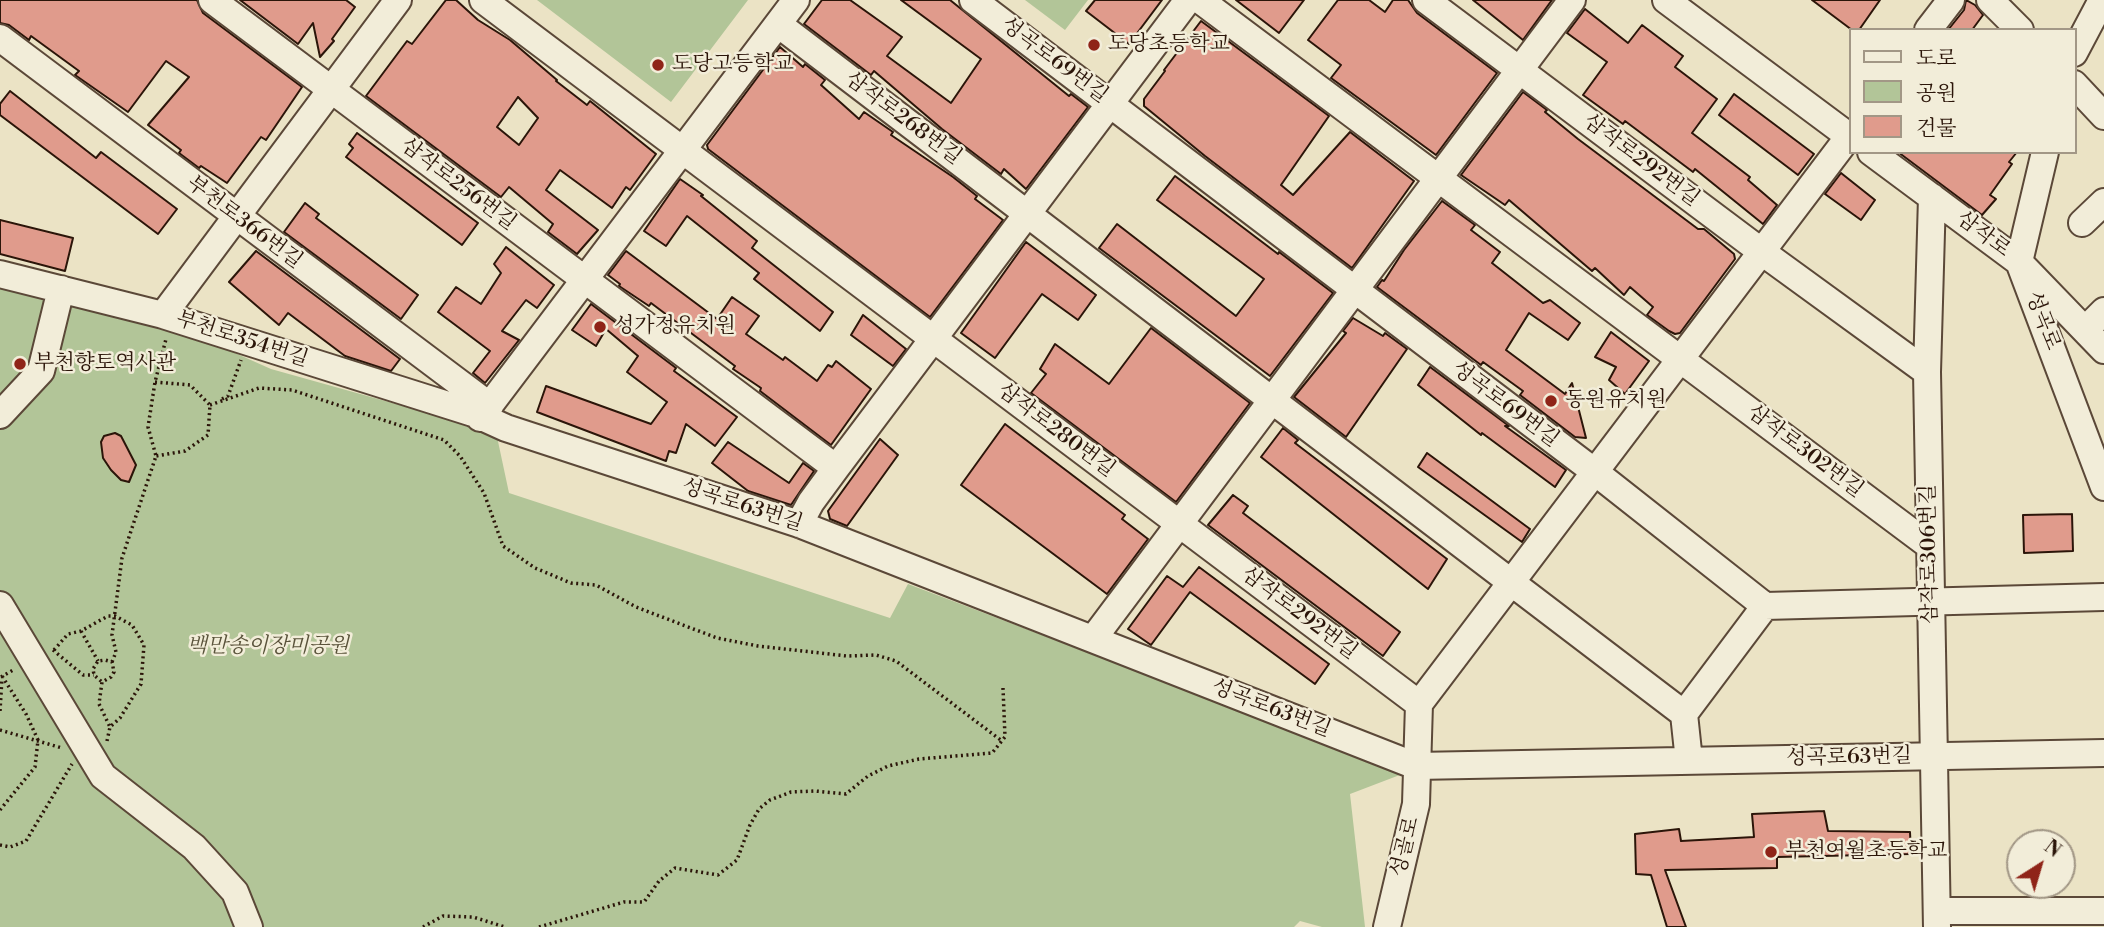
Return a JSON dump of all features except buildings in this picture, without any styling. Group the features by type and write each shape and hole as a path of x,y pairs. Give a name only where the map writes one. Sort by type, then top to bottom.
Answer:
{"street":[{"name":"삼작로256번길","path":"212,0 586,280"},
{"path":"167,317 236,217 398,0"},
{"path":"483,0 933,339"},
{"path":"485,412 796,0"},
{"name":"성곡로69번길","path":"974,0 1595,472 1765,606"},
{"path":"799,524 811,502 836,468 1188,0"},
{"path":"1200,0 1681,359"},
{"path":"1426,0 1520,69"},
{"path":"1093,639 1572,0"},
{"path":"1667,0 1848,135"},
{"path":"1930,28 1951,0"},
{"path":"1990,0 2018,28"},
{"path":"2076,49 2102,0"},
{"name":"삼작로268번길","path":"778,24 1027,214"},
{"name":"부천로366번길","path":"0,38 236,217 485,412"},
{"name":"삼작로292번길","path":"1520,69 1762,252"},
{"path":"2076,85 2104,117"},
{"path":"1416,766 1419,704 1848,139"},
{"name":"삼작로","path":"1874,154 2019,262 2104,350"},
{"path":"2019,262 2045,154"},
{"name":"삼작로306번길","path":"1931,197 1927,372 1937,919"},
{"path":"2082,223 2104,202"},
{"path":"1027,214 1684,714"},
{"path":"1762,252 1927,372"},
{"name":"성곡로","path":"2019,262 2104,486"},
{"name":"부천로354번길","path":"0,274 167,317 473,413 485,412"},
{"path":"586,280 836,468"},
{"path":"0,415 41,372 61,289"},
{"path":"2085,330 2104,311"},
{"name":"삼작로280번길","path":"933,339 1179,524"},
{"name":"삼작로302번길","path":"1681,359 1930,546"},
{"name":"성곡로63번길","path":"485,412 799,524 1416,766 2104,753"},
{"name":"삼작로292번길","path":"1179,524 1419,704"},
{"path":"1689,761 1684,714 1765,606 2104,597"},
{"path":"0,605 77,750 103,776 194,847 235,891 249,927"},
{"name":"성골로","path":"1387,927 1416,804 1416,766"},
{"path":"1937,919 2036,919 2104,911"}],"path":[{"path":"102,682 114,672 111,662 116,652 111,635 116,616 122,558 156,456 148,427 167,317"},
{"path":"211,405 228,396 247,342"},
{"path":"155,382 190,385 211,405"},
{"path":"211,405 259,388 292,390 444,440 460,457 484,493 503,546 535,568 571,583 596,585 636,607 717,638 758,646 848,656 876,655 896,661 1002,741"},
{"path":"156,456 185,451 208,435 211,405"},
{"path":"54,650 68,634 81,631 100,619 116,616 132,625 144,645 141,684 120,718 110,727"},
{"path":"81,631 98,661"},
{"path":"77,750 109,740 110,727 99,704 102,682 93,672 98,661 111,662"},
{"path":"0,711 2,676 26,714 38,740 35,766 0,810"},
{"path":"539,927 624,902 644,902 659,881 675,868 718,875 737,860 750,825 759,809 770,800 791,792 846,794 869,776 888,766 919,759 992,753 1005,737 1003,688"},
{"path":"0,730 83,752 72,763 26,841 10,847 0,845"},
{"path":"423,927 443,916 473,917 505,927"}],"green space":[{"name":"도당고등학교","path":"537,0 748,0 671,102"},
{"path":"1025,0 1088,0 1065,30"},
{"name":"백만송이장미공원","path":"0,285 190,333 271,369 496,432 509,493 890,618 908,584 1405,773 1350,794 1365,927 1322,927 1300,921 1294,927 0,927"}],"place":[{"name":"도당초등학교","path":"1094,45"},
{"name":"도당고등학교","path":"658,65"},
{"name":"성가정유치원","path":"600,327"},
{"name":"부천향토역사관","path":"20,364"},
{"name":"동원유치원","path":"1551,401"},
{"name":"부천여월초등학교","path":"1771,852"}]}
